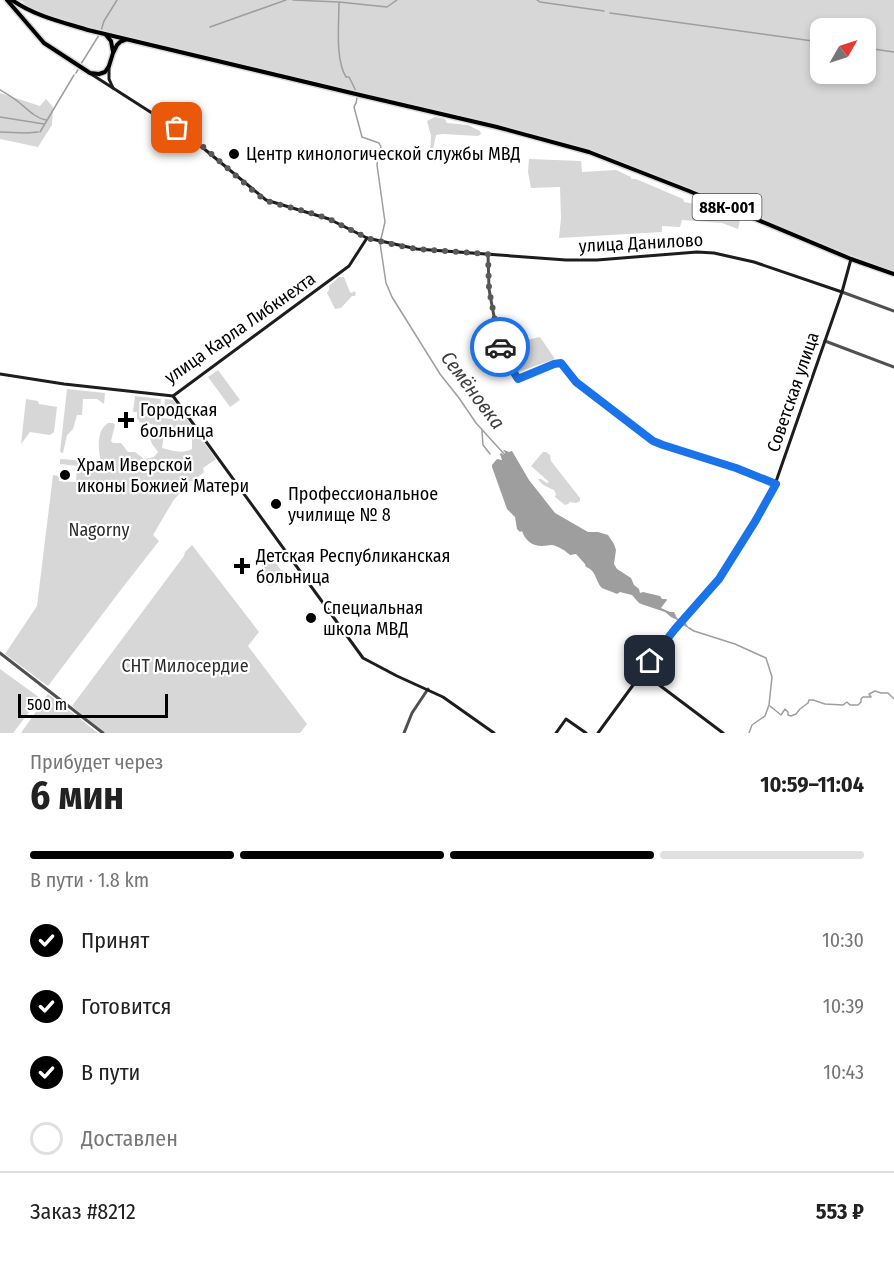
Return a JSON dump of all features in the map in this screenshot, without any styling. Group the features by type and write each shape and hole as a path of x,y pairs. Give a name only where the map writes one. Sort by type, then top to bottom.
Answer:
{"main road":[{"path":"7,0 47,46 90,73 102,74 109,66"},
{"path":"12,0 22,7 50,18 131,40"},
{"path":"22,7 25,22"},
{"path":"105,34 111,41 113,53"},
{"path":"114,89 109,79 109,66 113,53 120,42 131,40"},
{"name":"88К-001","path":"131,40 497,127 589,152 851,259 894,274"},
{"name":"улица Данилово","path":"90,73 200,144 266,200 319,216 367,238 417,249 542,259 579,260 696,252 714,253 754,262 842,292"},
{"name":"улица Карла Либкнехта","path":"0,374 64,384 173,396 349,266 367,238"},
{"name":"Советская улица","path":"598,733 678,625 719,579 776,484 842,292 851,259"},
{"path":"173,396 362,656 367,661 450,701 494,733"},
{"path":"642,672 723,733"},
{"path":"556,733 566,719 586,733"}],"street":[{"path":"488,254 489,289 500,349 518,379 561,363 576,382 653,441 736,468 776,484"},
{"name":"улица Данилово","path":"842,292 894,311"},
{"path":"825,341 894,367"},
{"path":"0,653 103,733"},
{"path":"404,733 412,713 428,689"}],"green space":[{"path":"17,0 894,0 894,271 618,160 575,145 153,43 58,19 29,8 22,1"},
{"path":"0,93 40,106 46,99 53,107 52,125 38,147 0,139"},
{"path":"435,117 445,119 447,123 468,125 480,131 481,134 478,136 436,135 432,155 430,155 431,136 427,121"},
{"path":"529,159 581,161 582,172 616,170 631,179 683,199 684,202 706,206 740,221 738,229 722,223 682,220 680,227 662,226 662,232 559,238 560,187 531,188 528,172"},
{"path":"339,277 344,277 350,292 356,293 341,308 335,309 327,293 329,286"},
{"path":"540,337 555,359 518,372 502,345"},
{"path":"218,370 240,400 230,407 208,377"},
{"path":"67,389 105,393 104,404 97,399 83,399 82,415 77,415 73,429 67,435 63,453 60,452"},
{"name":"Nagorny","path":"135,396 161,399 160,409 151,408 150,417 172,419 173,411 164,409 165,399 173,400 216,459 203,468 204,472 190,481 173,501 153,535 159,541 48,686 5,654 37,606 53,475 59,476 59,481 76,482 77,466 60,464 60,459 101,462 100,435 108,423 115,425 111,441 113,443 121,443 128,452 135,452 144,459 154,457 158,452 149,435 153,430 173,434 171,438 164,436 162,448 181,452 192,449 192,437 172,428 139,422 137,412 133,412"},
{"path":"26,399 57,407 54,432 50,435 30,432 21,444"},
{"path":"543,452 550,455 551,461 580,501 565,505 555,497 554,490 545,486 538,479 549,482 531,466"},
{"name":"СНТ Милосердие","path":"192,545 259,632 248,646 307,724 300,733 105,733 72,706"},
{"path":"278,555 280,558 277,561 278,566 289,581 284,585 280,583 268,586 260,574 263,571 262,566"},
{"path":"0,669 40,698 13,733 0,733"},
{"path":"48,694 98,733 21,733"}],"shaded area":[{"path":"504,450 512,451 529,480 555,513 588,532 608,535 616,550 614,564 617,569 631,578 640,593 666,599 661,608 674,612 677,618 684,621 690,629 665,612 639,603 632,595 620,592 617,594 602,588 592,571 576,554 570,555 552,545 535,545 527,540 522,531 517,529 515,517 507,509 492,467 497,459 502,460 500,454 504,455"}],"waterway":[{"path":"101,31 104,21 117,0"},
{"path":"210,27 286,0"},
{"path":"293,0 338,2"},
{"name":"Семёновка","path":"397,0 387,7 339,2 340,61 346,77 349,77 356,92 357,100 354,107 362,137 379,143 381,147 377,165 385,222 380,243 386,283 392,297 440,374 476,423 505,455"},
{"path":"537,0 604,11"},
{"path":"610,13 810,41"},
{"path":"81,64 99,35"},
{"path":"876,49 894,52"},
{"path":"76,73 79,68"},
{"path":"40,132 74,75"},
{"path":"0,90 36,116 46,120"},
{"path":"0,117 44,124"},
{"path":"0,132 38,132"},
{"path":"482,431 483,445 490,454"},
{"name":"Семёновка","path":"689,628 766,658 772,677 769,705 765,716 752,725 749,733"},
{"path":"770,706 781,715 785,709 791,716 796,714 809,700 825,704 843,705 847,702 850,705 858,705 863,697 871,697 869,694 875,691 888,693 894,699"}],"way so far":[{"path":"177,128 200,144 258,195 270,202 329,219 359,235 396,245 417,249 488,254 489,289 500,347"}],"place":[{"name":"Центр кинологической службы МВД","path":"234,154"},
{"name":"Городская больница","path":"126,420"},
{"name":"Храм Иверской иконы Божией Матери","path":"65,475"},
{"name":"Профессиональное училище № 8","path":"276,504"},
{"name":"Детская Республиканская больница","path":"242,566"},
{"name":"Специальная школа МВД","path":"311,618"}],"route":[{"path":"500,347 518,379 561,363 576,382 653,441 736,468 776,484 719,579 650,661"}]}
